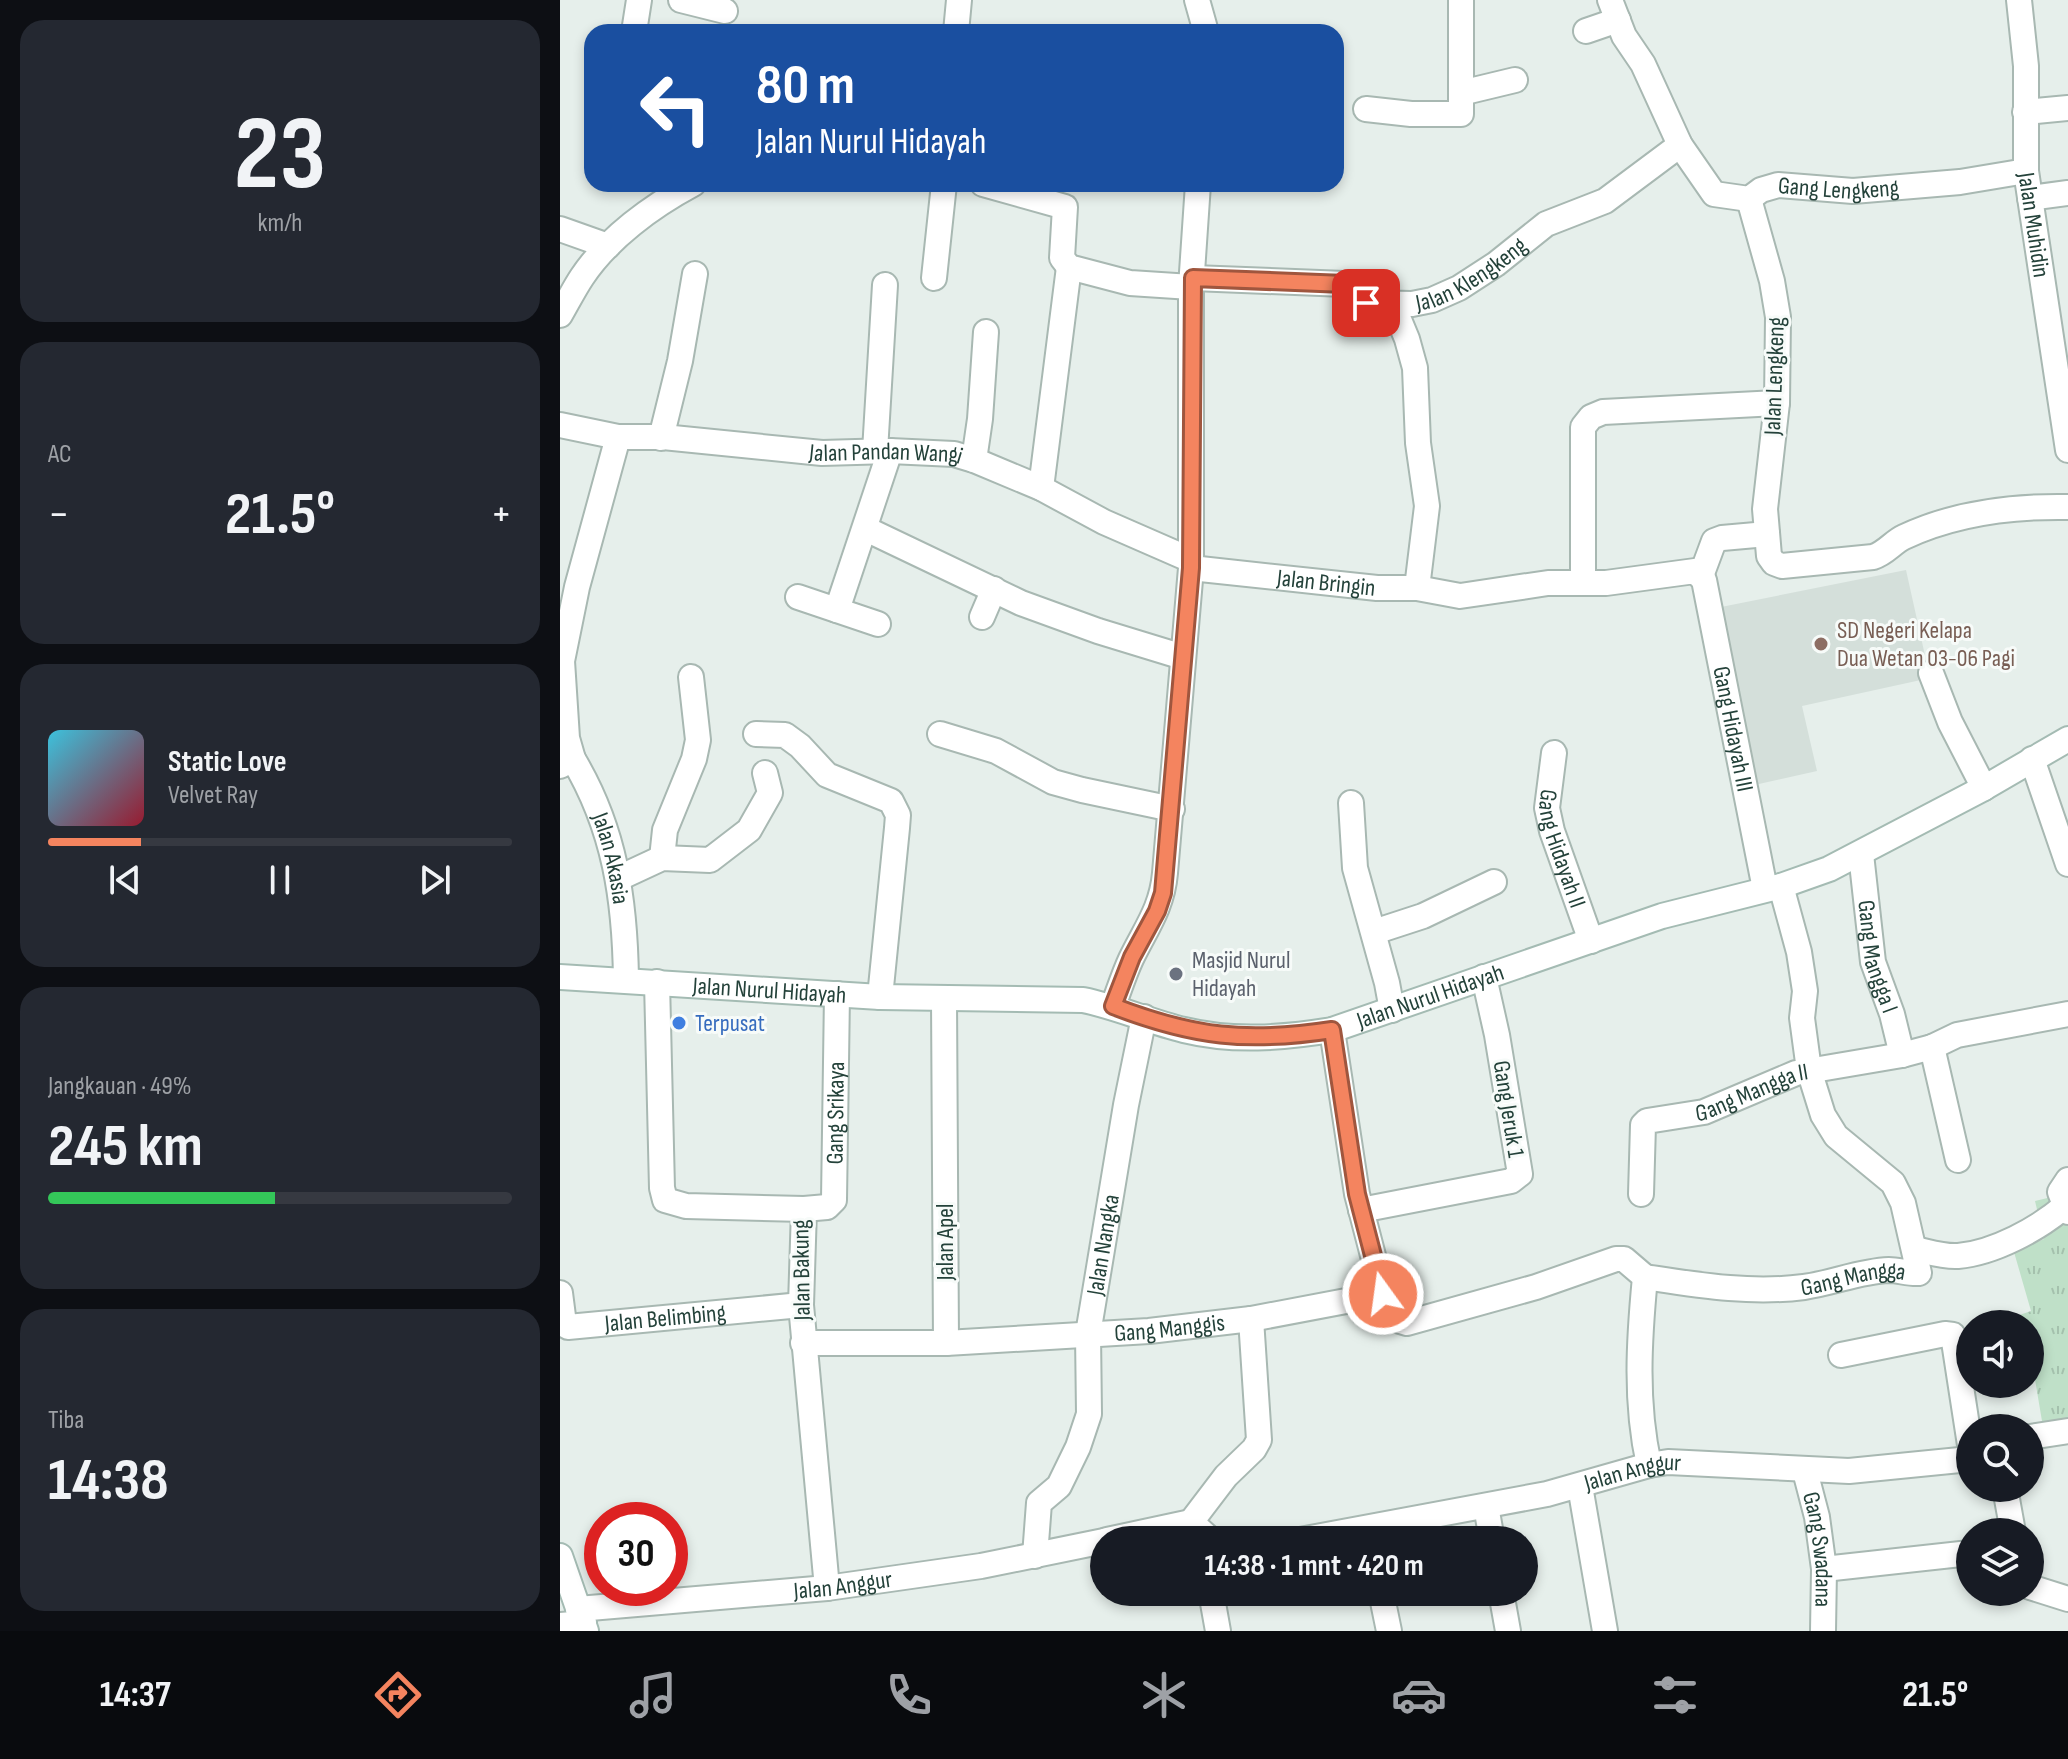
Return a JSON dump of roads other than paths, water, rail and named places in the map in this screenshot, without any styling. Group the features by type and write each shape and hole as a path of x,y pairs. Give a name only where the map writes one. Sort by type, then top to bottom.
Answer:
{"street":[{"path":"635,24 639,0"},
{"path":"681,0 725,14"},
{"path":"957,24 959,0"},
{"path":"1197,0 1204,24"},
{"path":"1366,109 1411,114 1461,114 1461,0"},
{"name":"Jalan Muhidin","path":"2019,0 2026,66 2026,171 2058,309 2068,450"},
{"path":"1586,31 1614,10"},
{"name":"Gang Lengkeng","path":"1614,10 1624,36 1643,64 1680,145 1714,194 1749,199 1761,190 1778,185 1853,191 1960,182 2026,171"},
{"path":"1461,93 1515,80"},
{"path":"2025,112 2068,108"},
{"name":"Jalan Klengkeng","path":"1069,267 1130,283 1345,284 1359,300 1366,303 1393,305 1432,300 1459,288 1496,264 1546,224 1605,201 1680,145"},
{"path":"561,312 583,276 608,246 680,192"},
{"path":"934,278 943,192"},
{"path":"1012,192 1065,207 1062,258 1069,267 1041,488"},
{"path":"1113,1006 1132,957 1157,911 1163,893 1172,809 1191,564 1192,283 1198,192"},
{"path":"2030,198 2068,193"},
{"name":"Jalan Lengkeng","path":"1749,199 1772,281 1778,317 1777,403 1765,509 1768,545"},
{"path":"560,229 608,246"},
{"path":"661,438 680,361 695,274"},
{"path":"837,610 866,529 882,451 885,285"},
{"path":"1393,305 1415,368 1419,455 1427,506 1417,588"},
{"path":"974,460 986,332"},
{"path":"1583,582 1581,451 1583,427 1591,417 1603,412 1777,403"},
{"name":"Jalan Pandan Wangi","path":"560,425 618,437 822,453 930,451 974,460 1041,488 1191,564"},
{"path":"568,586 618,437"},
{"path":"1698,574 1714,541 1722,538 1768,545 1774,563 1782,566 1873,557 1882,554 1900,538 1932,526 1991,511 2068,507"},
{"path":"866,529 1021,603 1183,657"},
{"name":"Jalan Bringin","path":"1191,564 1377,588 1417,588 1460,596 1525,586 1606,583 1698,574"},
{"name":"Gang Hidayah III","path":"1698,574 1773,887"},
{"name":"Jalan Akasia","path":"568,586 562,661 566,762 596,802 619,878 625,921 626,980"},
{"path":"982,617 994,589"},
{"path":"798,597 878,624"},
{"path":"1931,673 1950,722 1984,788"},
{"path":"662,858 665,830 694,759 698,740 691,677"},
{"path":"756,734 785,735 800,746 821,770 888,799 897,810 880,997"},
{"path":"940,734 996,751 1053,782 1172,809"},
{"name":"Jalan Nurul Hidayah","path":"560,977 880,997 1083,1000 1113,1006 1182,1030 1224,1037 1281,1037 1332,1030 1662,916 1829,869 1984,788 2068,739"},
{"name":"Gang Hidayah II","path":"1554,753 1547,808 1552,831 1591,941"},
{"path":"2032,759 2068,864"},
{"path":"619,878 662,858 710,860 749,830 770,793 765,773"},
{"path":"1351,803 1355,868 1392,1010"},
{"name":"Gang Mangga I","path":"1861,854 1873,962 1892,1014 1902,1055"},
{"path":"1374,932 1423,916 1494,882"},
{"name":"Gang Mangga","path":"1645,1277 1716,1288 1769,1290 1807,1286 1863,1273 1890,1270 1919,1273 1903,1203 1893,1183 1836,1136 1823,1115 1809,1070 1802,1018 1805,991 1799,952 1773,887"},
{"name":"Gang Jeruk 1","path":"1361,1210 1511,1181 1520,1174 1484,977"},
{"name":"Jalan Bakung","path":"657,982 662,1188 665,1200 686,1206 804,1209 803,1343 827,1588"},
{"name":"Gang Srikaya","path":"804,1209 827,1207 834,1200 837,994"},
{"name":"Jalan Apel","path":"944,998 946,1343"},
{"name":"Gang Mangga II","path":"1641,1194 1643,1125 1647,1121 1704,1112 1809,1070 1902,1055 1932,1047 1957,1035 2068,1014"},
{"name":"Jalan Nangka","path":"1035,1556 1039,1503 1059,1486 1078,1447 1089,1414 1088,1334 1126,1105 1144,1017"},
{"path":"1332,1030 1361,1210 1383,1294 1394,1319 1407,1323 1624,1259 1645,1277 1640,1329 1639,1407 1649,1465"},
{"path":"1932,1047 1958,1160"},
{"path":"1915,1249 1956,1257 1972,1254 2035,1229 2066,1209 2060,1192 2068,1180"},
{"name":"Jalan Belimbing","path":"560,1293 564,1324 568,1327 801,1305"},
{"name":"Gang Manggis","path":"1088,1334 1149,1331 1251,1319 1383,1294"},
{"name":"Gang Manggis","path":"1205,1526 1226,1476 1259,1440 1251,1319"},
{"path":"803,1343 946,1343 1088,1334"},
{"path":"1841,1355 1953,1335 1965,1414"},
{"path":"2044,1435 2068,1431"},
{"name":"Jalan Anggur","path":"1399,1526 1580,1486 1649,1465 1702,1463 1805,1471 1896,1468 1956,1461"},
{"name":"Gang Swadana","path":"1805,1471 1817,1517 1824,1569 1823,1631"},
{"path":"1580,1486 1605,1631"},
{"path":"1486,1506 1490,1526"},
{"name":"Jalan Anggur","path":"577,1622 827,1588 1035,1556 1090,1544"},
{"path":"1824,1569 1956,1555"},
{"path":"560,1556 577,1622"},
{"path":"2044,1591 2068,1599"},
{"path":"1214,1606 1218,1631"},
{"path":"1384,1606 1389,1631"},
{"path":"1504,1606 1508,1631"}],"place":[{"name":"SD Negeri Kelapa Dua Wetan 03-06 Pagi","path":"1821,644"},
{"name":"Masjid Nurul Hidayah","path":"1176,974"},
{"name":"Terpusat","path":"679,1023"}]}
